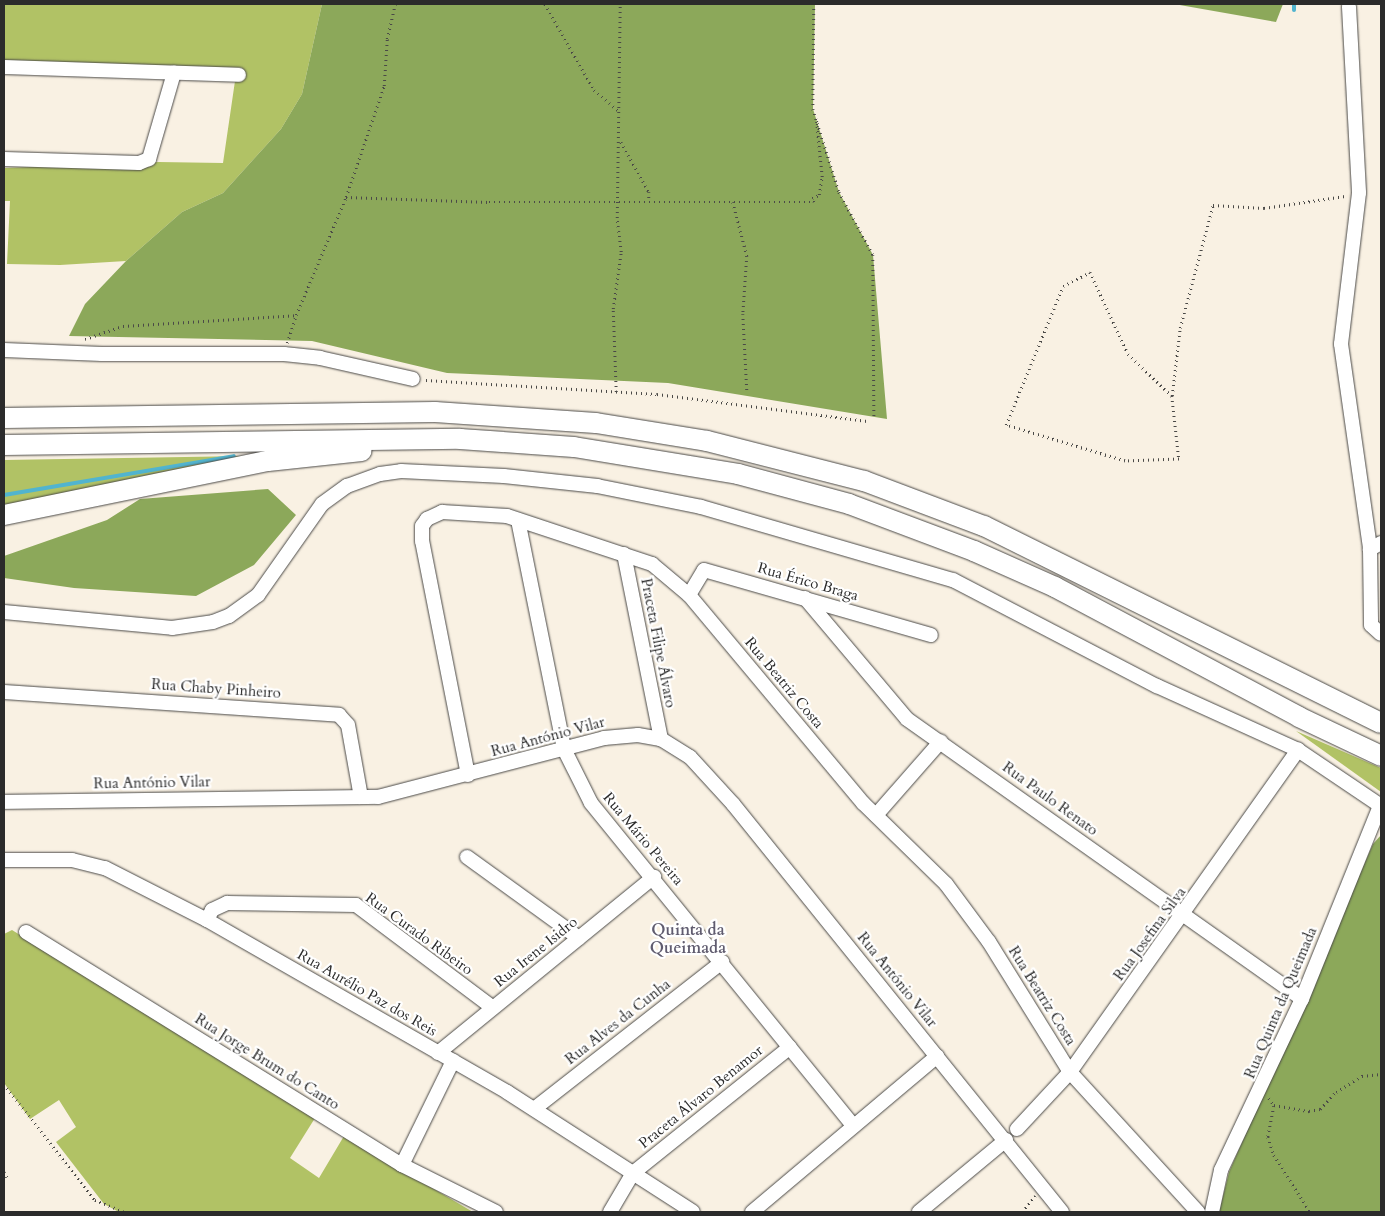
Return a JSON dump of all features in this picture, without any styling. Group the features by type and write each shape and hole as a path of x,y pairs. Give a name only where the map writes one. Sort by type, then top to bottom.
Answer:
{"highway":[{"path":"4,409 293,413"},
{"path":"4,418 435,412 596,423 707,441 810,465 919,500 984,526 1088,575 1234,652 1381,723"},
{"path":"4,445 375,438 536,444 629,454 738,474 884,516 1022,572 1381,756"},
{"path":"4,515 268,461 308,455 408,450 529,454 655,468 884,516"}],"street":[{"path":"1349,7 1359,194 1341,344 1376,546 1371,625 1381,634"},
{"path":"4,67 239,75"},
{"path":"4,159 139,163 149,159 174,73"},
{"path":"4,350 64,353 284,354 320,358 413,379"},
{"path":"4,612 158,628 200,626 229,616 258,595 312,514 334,494 363,479 401,471 542,478 678,501 953,580 1157,686 1298,750 1381,806"},
{"name":"Rua Beatriz Costa","path":"468,775 422,541 422,526 433,514 442,512 506,516 652,564 689,595 876,815 946,884 989,942 1070,1072 1198,1212"},
{"name":"Rua Mário Pereira","path":"518,520 564,749 591,803 654,877 853,1125"},
{"name":"Praceta Filipe Álvaro","path":"624,554 661,739"},
{"name":"Rua Érico Braga","path":"689,595 704,570 930,635"},
{"name":"Rua Paulo Renato","path":"805,598 907,718 1302,999"},
{"name":"Rua Chaby Pinheiro","path":"4,692 339,715 348,725 361,797"},
{"name":"Rua António Vilar","path":"6,803 394,795 618,736 661,739 701,767 1006,1140 1062,1212"},
{"path":"876,815 941,741"},
{"name":"Rua Josefina Silva","path":"1017,1129 1070,1072 1184,915 1298,750"},
{"name":"Rua Quinta da Queimada","path":"1212,1212 1221,1170 1262,1087 1302,999 1381,806"},
{"path":"466,857 579,938"},
{"name":"Rua Aurélio Paz dos Reis","path":"6,859 91,863 207,920 534,1109 693,1212"},
{"name":"Rua Irene Isidro","path":"438,1052 654,877"},
{"name":"Rua Curado Ribeiro","path":"207,920 212,910 227,903 356,905 493,1008"},
{"name":"Rua Jorge Brum do Canto","path":"26,932 402,1165 496,1212"},
{"name":"Rua Alves da Cunha","path":"534,1109 722,962"},
{"name":"Praceta Álvaro Benamor","path":"633,1173 790,1047"},
{"path":"752,1212 937,1056"},
{"path":"402,1165 453,1061"},
{"path":"919,1212 1006,1140"},
{"path":"610,1212 633,1173"}],"path":[{"path":"284,354 296,315 346,197 384,86 387,39 396,4"},
{"path":"545,4 594,90 620,112"},
{"path":"616,392 613,309 621,252 617,218 620,141 620,4"},
{"path":"814,4 813,109 839,192 873,255 874,416"},
{"path":"346,197 619,202 814,202 812,198 819,194 822,177 816,118"},
{"path":"620,141 649,192 649,198"},
{"path":"1172,396 1128,354 1090,272 1063,286 1006,425 1125,461 1179,459 1172,396 1180,328 1213,205 1264,208 1359,194"},
{"path":"733,202 747,256 743,314 747,391"},
{"path":"64,353 101,331 123,326 296,315"},
{"path":"413,379 616,392 867,421"},
{"path":"1274,1105 1309,1111 1320,1108 1348,1084 1362,1076 1381,1074"},
{"path":"4,1084 95,1200 124,1212"},
{"path":"1262,1087 1274,1105 1268,1137 1274,1155 1310,1212"},
{"path":"4,1172 8,1177"},
{"path":"1022,1212 1044,1189"}],"green space":[{"path":"4,4 322,4 302,94 281,129 223,193 182,212 126,261 60,265 7,264 10,201 4,201 4,168 159,162 223,163 235,81 4,66"},
{"path":"322,4 815,4 813,109 839,192 873,255 887,419 668,383 447,373 312,341 69,336 85,304 126,261 182,212 223,193 281,129 302,94"},
{"path":"1174,4 1283,4 1276,22"},
{"path":"245,456 245,458 4,509 4,460"},
{"path":"268,489 296,515 254,565 196,596 74,588 4,578 4,556 107,520 140,499"},
{"path":"1296,731 1381,768 1381,792"},
{"path":"1381,835 1381,1212 1219,1212 1229,1172 1373,844"},
{"path":"12,930 315,1118 290,1158 319,1178 344,1136 473,1212 119,1212 104,1204 56,1142 76,1127 59,1100 30,1119 4,1083 4,934"}],"waterway":[{"path":"1294,4 1294,10"},
{"path":"4,495 234,456"}],"district":[{"name":"Quinta da Queimada","path":"688,939"}]}
